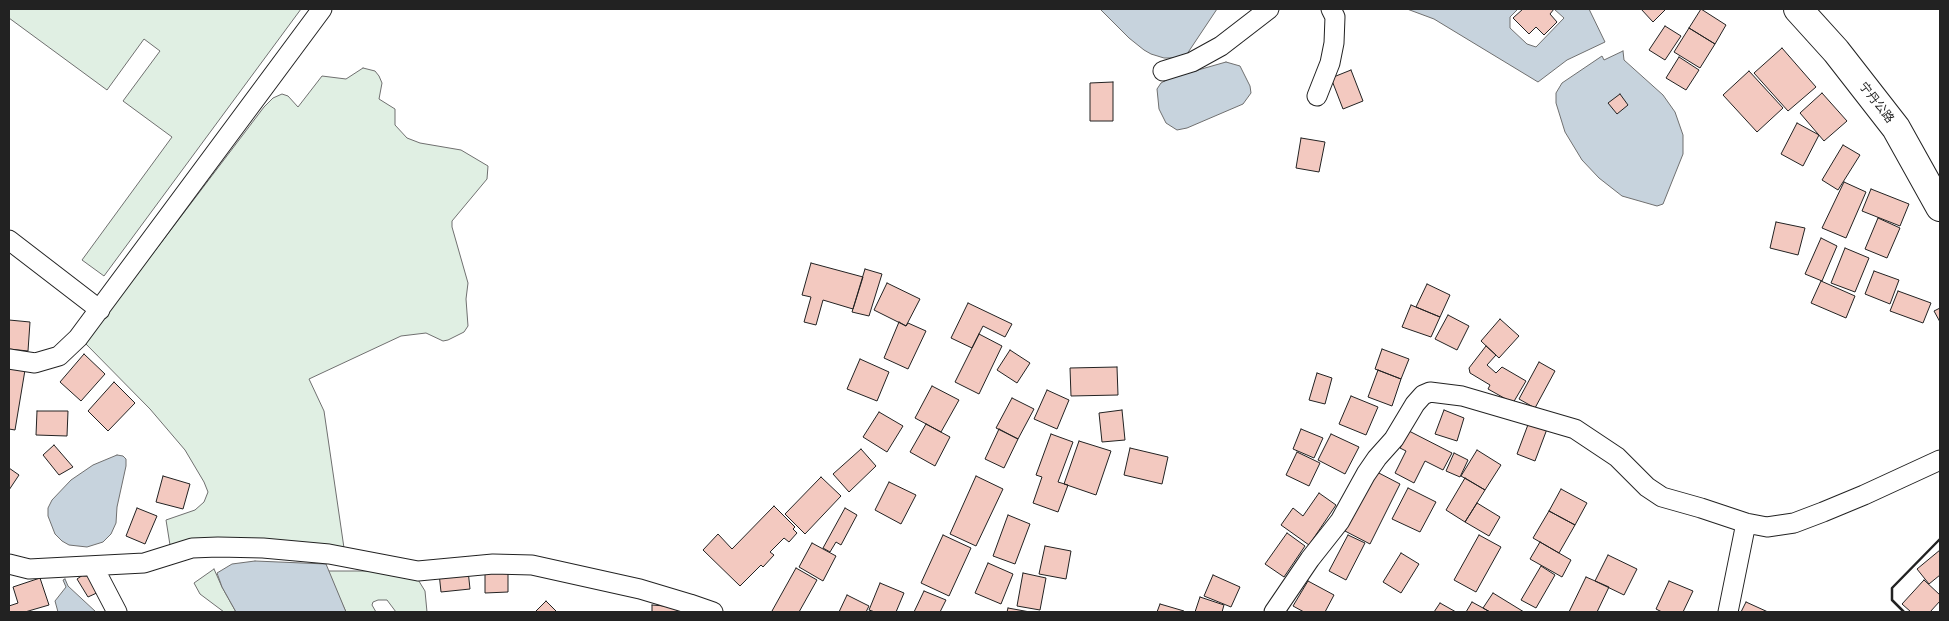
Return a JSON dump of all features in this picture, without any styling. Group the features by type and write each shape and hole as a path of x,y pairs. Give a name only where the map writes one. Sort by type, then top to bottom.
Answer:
{"main road":[{"name":"宁丹公路","path":"1798,9 1836,51 1896,128 1940,207"}],"street":[{"path":"9,359 35,363 59,356 78,338 322,9"},
{"path":"1163,71 1192,62 1221,46 1269,9"},
{"path":"1317,96 1330,63 1335,36 1336,17 1331,9"},
{"path":"9,240 100,310"},
{"path":"1277,608 1340,521 1366,474 1394,439 1415,404 1423,395 1430,392 1462,396 1576,429 1617,457 1647,487 1662,497 1746,523 1767,527 1794,523 1864,495 1940,460"},
{"path":"1728,612 1746,523"},
{"path":"9,564 29,568 144,563 192,548 218,547 263,548 329,554 418,571 493,564 532,565 640,589 713,612"},
{"path":"93,566 117,612"}],"green space":[{"path":"9,9 301,9 104,276 82,260 172,137 123,101 160,51 144,39 107,90 9,18"},
{"path":"363,68 375,71 379,76 382,83 379,99 395,109 395,125 407,138 420,143 461,150 488,166 487,179 452,221 468,283 466,299 468,326 464,332 443,341 426,333 401,336 309,379 324,411 344,548 197,541 170,545 166,520 195,510 204,502 208,492 204,482 185,450 150,409 85,343 264,107 273,98 282,94 288,96 298,107 322,76 346,79"},
{"path":"214,569 236,612 224,612 200,594 194,583"},
{"path":"327,571 380,571 417,578 425,591 427,612 396,612 387,600 378,600 373,602 372,605 376,612 346,612"}],"shaded area":[{"path":"1100,9 1217,9 1187,54 1176,58 1164,58 1144,50"},
{"path":"1407,9 1518,9 1510,17 1510,28 1527,44 1536,47 1564,18 1554,9 1589,9 1605,42 1567,60 1538,82 1434,19"},
{"path":"1623,51 1624,60 1663,95 1675,112 1683,135 1683,154 1663,204 1657,206 1622,196 1599,178 1582,160 1565,132 1556,103 1556,93 1562,83 1602,56 1604,60"},
{"path":"1226,62 1240,66 1250,86 1251,93 1243,104 1187,128 1177,130 1166,123 1159,109 1157,89 1161,83 1170,78"},
{"path":"117,455 123,456 126,459 126,466 117,507 116,523 111,534 103,542 87,547 69,545 62,541 55,534 48,516 48,508 52,500 71,480 93,465"},
{"path":"255,561 326,564 346,612 236,612 222,587 217,573 232,564"},
{"path":"65,579 68,586 96,612 58,612 55,601 66,587 63,580"}],"building":[{"path":"1523,9 1554,9 1550,14 1557,22 1544,35 1536,27 1529,34 1513,18"},
{"path":"1641,9 1666,9 1653,22"},
{"path":"1701,9 1726,25 1715,44 1689,28"},
{"path":"1665,26 1681,36 1665,60 1649,50"},
{"path":"1689,28 1715,44 1700,68 1674,52"},
{"path":"1782,48 1816,87 1788,111 1754,73"},
{"path":"1679,57 1699,70 1686,90 1666,78"},
{"path":"1351,70 1363,101 1343,109 1331,78"},
{"path":"1749,71 1783,108 1757,132 1723,95"},
{"path":"1113,82 1113,121 1090,121 1090,83"},
{"path":"1822,93 1847,121 1824,141 1800,113"},
{"path":"1620,94 1628,105 1617,114 1608,103"},
{"path":"1797,123 1819,135 1803,166 1781,154"},
{"path":"1301,138 1325,142 1319,172 1296,168"},
{"path":"1843,145 1860,155 1838,190 1822,180"},
{"path":"1844,182 1866,192 1846,238 1822,228"},
{"path":"1871,189 1909,204 1900,226 1862,211"},
{"path":"1878,218 1900,228 1887,258 1865,249"},
{"path":"1776,222 1805,228 1798,255 1770,248"},
{"path":"1821,238 1837,246 1822,281 1805,274"},
{"path":"1845,248 1869,258 1855,292 1831,283"},
{"path":"811,263 863,277 853,309 823,300 816,325 804,322 811,297 802,295"},
{"path":"865,269 882,274 869,316 852,312"},
{"path":"1874,271 1899,280 1890,304 1865,294"},
{"path":"1821,281 1855,296 1846,318 1811,303"},
{"path":"887,283 920,299 906,326 874,310"},
{"path":"1427,284 1450,295 1440,317 1416,307"},
{"path":"1898,291 1931,303 1923,323 1890,311"},
{"path":"968,303 1012,324 1005,337 983,326 972,348 951,338"},
{"path":"1411,305 1440,317 1431,337 1402,327"},
{"path":"1940,308 1940,322 1934,311"},
{"path":"1448,315 1469,326 1457,350 1435,339"},
{"path":"1500,319 1519,336 1499,358 1481,341"},
{"path":"9,320 30,322 28,351 9,349"},
{"path":"899,322 906,326 908,323 926,331 908,369 884,358"},
{"path":"979,334 1002,346 979,394 955,382"},
{"path":"1486,346 1496,355 1487,365 1496,373 1502,367 1526,381 1513,403 1488,389 1490,385 1470,373 1469,368"},
{"path":"1382,349 1409,359 1401,379 1375,369"},
{"path":"1010,350 1030,363 1017,383 997,370"},
{"path":"84,354 105,374 81,401 60,382"},
{"path":"860,359 889,372 877,401 847,389"},
{"path":"1539,362 1555,371 1535,408 1519,399"},
{"path":"9,367 25,370 15,430 9,429"},
{"path":"1117,367 1118,395 1071,396 1070,368"},
{"path":"1378,370 1401,379 1392,406 1368,397"},
{"path":"1317,373 1332,378 1325,404 1309,400"},
{"path":"114,382 135,403 108,431 88,411"},
{"path":"932,386 959,400 941,432 915,418"},
{"path":"1047,390 1069,400 1057,429 1034,419"},
{"path":"1351,396 1378,407 1366,435 1339,424"},
{"path":"1012,398 1034,409 1018,439 996,428"},
{"path":"1122,410 1125,440 1102,442 1099,413"},
{"path":"1444,410 1464,418 1457,441 1435,434"},
{"path":"37,411 68,411 67,436 36,435"},
{"path":"879,412 903,426 887,452 863,437"},
{"path":"1529,422 1547,429 1535,461 1517,454"},
{"path":"926,424 950,437 935,466 910,452"},
{"path":"999,429 1018,439 1004,468 985,459"},
{"path":"1301,429 1323,438 1314,458 1293,449"},
{"path":"1409,431 1452,453 1443,470 1425,461 1414,483 1395,473 1406,451 1400,448"},
{"path":"1051,434 1073,442 1058,482 1068,485 1058,512 1033,503 1042,477 1036,475"},
{"path":"1331,434 1359,447 1345,474 1318,460"},
{"path":"1079,441 1111,451 1096,495 1064,484"},
{"path":"54,445 73,467 59,475 43,455"},
{"path":"1130,448 1168,457 1162,484 1124,475"},
{"path":"861,449 876,466 849,492 833,474"},
{"path":"1477,450 1501,465 1485,490 1461,476"},
{"path":"1297,452 1320,463 1309,486 1286,475"},
{"path":"1454,453 1468,460 1460,477 1446,471"},
{"path":"9,468 19,475 9,490"},
{"path":"1375,471 1400,484 1370,544 1345,531"},
{"path":"163,476 190,484 183,509 156,502"},
{"path":"976,476 1003,489 976,546 950,534"},
{"path":"821,477 841,496 805,534 785,514"},
{"path":"1465,478 1485,490 1465,522 1446,510"},
{"path":"889,482 916,495 901,524 875,510"},
{"path":"1408,488 1436,502 1420,532 1392,519"},
{"path":"1561,489 1587,503 1575,525 1549,511"},
{"path":"1319,493 1336,505 1309,545 1281,525 1293,508 1303,516"},
{"path":"1477,503 1500,517 1489,536 1465,522"},
{"path":"774,506 795,527 793,529 797,533 789,542 784,538 770,552 774,555 763,567 761,565 740,586 703,550 718,534 732,549"},
{"path":"137,508 157,516 145,544 126,536"},
{"path":"845,508 857,515 841,545 836,542 830,552 823,548"},
{"path":"1549,511 1575,525 1559,553 1533,538"},
{"path":"1008,515 1030,524 1015,564 993,556"},
{"path":"1287,533 1305,546 1284,577 1265,564"},
{"path":"943,535 971,548 949,596 921,583"},
{"path":"1348,535 1365,543 1346,580 1329,571"},
{"path":"1479,535 1501,547 1476,592 1454,580"},
{"path":"1540,542 1571,560 1562,577 1530,559"},
{"path":"812,543 836,556 823,581 799,567"},
{"path":"1045,546 1071,551 1066,579 1039,574"},
{"path":"1940,550 1940,575 1929,584 1917,569"},
{"path":"1401,553 1419,564 1401,593 1383,582"},
{"path":"1608,555 1637,569 1624,595 1595,581"},
{"path":"988,563 1013,574 1001,604 975,593"},
{"path":"1541,566 1555,575 1536,608 1521,600"},
{"path":"485,567 508,567 508,592 485,593"},
{"path":"796,568 817,580 799,612 772,611"},
{"path":"468,570 470,589 441,592 439,573"},
{"path":"89,571 101,591 88,597 77,579"},
{"path":"1023,573 1046,578 1040,610 1017,606"},
{"path":"1213,575 1240,587 1231,607 1204,596"},
{"path":"1586,577 1609,587 1597,612 1569,612"},
{"path":"40,578 49,605 25,612 9,612 9,606 18,603 13,587"},
{"path":"1924,580 1940,595 1940,601 1930,612 1911,612 1902,604"},
{"path":"1308,581 1334,595 1325,612 1304,612 1293,606"},
{"path":"1669,581 1693,591 1683,612 1662,612 1656,609"},
{"path":"880,583 904,593 896,612 875,612 869,610"},
{"path":"924,591 946,600 940,612 914,612"},
{"path":"1493,593 1524,612 1490,612 1483,608"},
{"path":"847,595 869,606 866,612 839,612"},
{"path":"1200,597 1224,605 1222,612 1195,612"},
{"path":"546,601 557,612 535,612"},
{"path":"1472,602 1483,608 1490,612 1466,612"},
{"path":"1746,602 1768,612 1741,612"},
{"path":"1440,603 1456,612 1434,612"},
{"path":"1160,604 1184,611 1184,612 1157,612"},
{"path":"652,605 678,607 677,612 652,612"},
{"path":"1008,608 1030,612 1007,612"}],"wall":[{"path":"1904,612 1892,600 1892,588 1940,539"}]}
